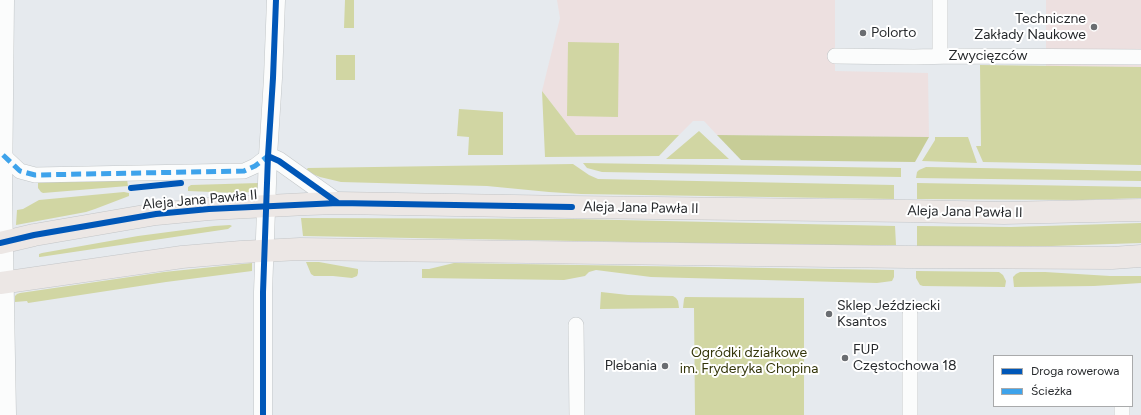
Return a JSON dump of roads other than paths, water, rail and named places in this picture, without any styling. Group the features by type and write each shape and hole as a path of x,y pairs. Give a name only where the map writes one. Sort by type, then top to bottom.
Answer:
{"main road":[{"name":"Aleja Jana Pawła II","path":"2,242 156,214 209,209 338,203 1004,213 1141,210"},
{"path":"2,283 182,257 316,249 903,257 1112,258 1141,256"}],"street":[{"path":"5,0 2,283 7,415"},
{"path":"263,415 263,292 276,0"},
{"path":"940,0 940,56"},
{"name":"Zwycięzców","path":"836,56 1141,57"},
{"path":"3,155 20,171 35,175 244,171 255,166 268,156"},
{"path":"268,156 278,161 338,203"},
{"path":"910,314 910,415"},
{"path":"576,325 577,415"}],"place":[{"name":"Techniczne Zakłady Naukowe","path":"1094,27"},
{"name":"Polorto","path":"863,33"},
{"name":"Sklep Jeździecki Ksantos","path":"829,314"},
{"name":"FUP Częstochowa 18","path":"845,358"},
{"name":"Plebania","path":"665,366"}],"park label":[{"name":"Ogródki działkowe im. Fryderyka Chopina","path":"749,362"}]}
